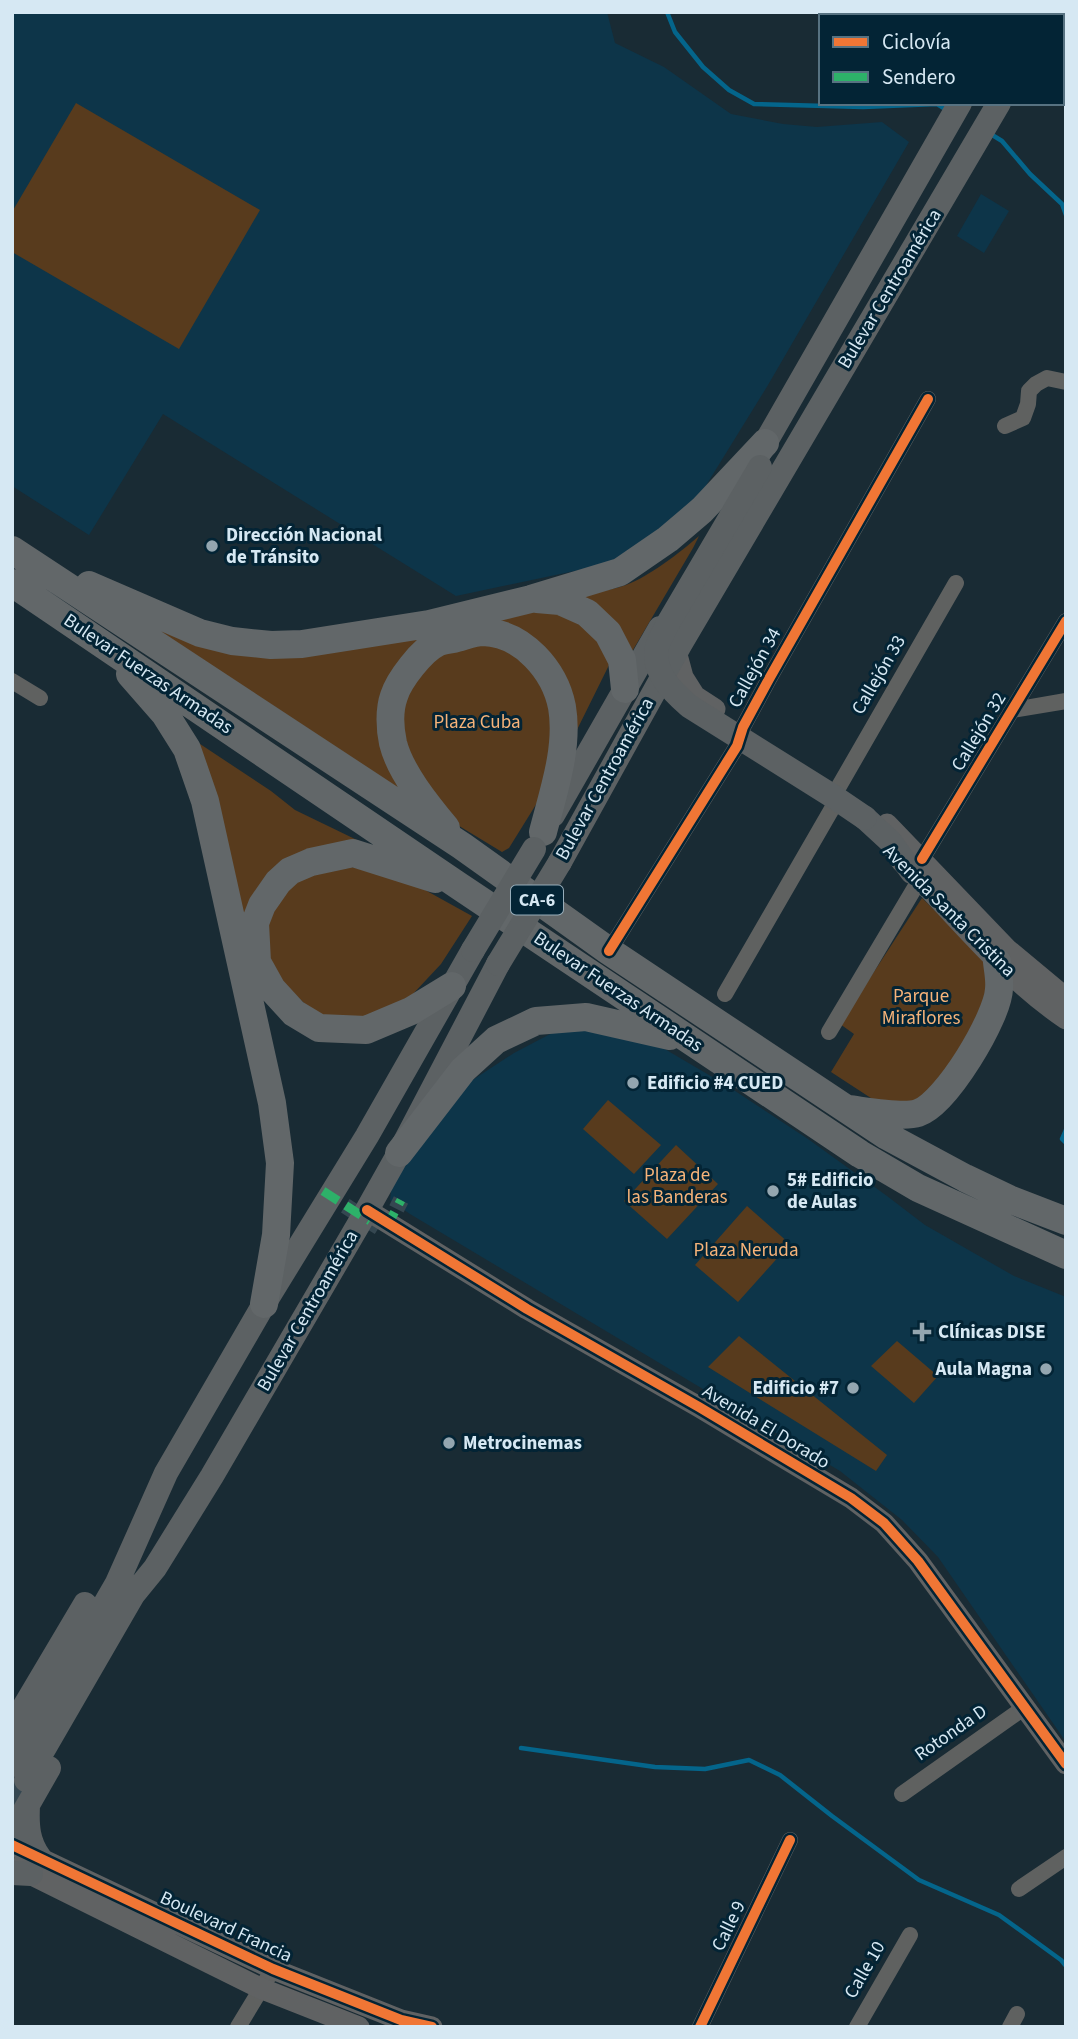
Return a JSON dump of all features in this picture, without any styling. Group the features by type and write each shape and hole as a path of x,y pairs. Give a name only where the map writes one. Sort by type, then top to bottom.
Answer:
{"highway":[{"path":"17,553 201,633 232,641 271,645 302,644 429,624 531,599 620,572 667,539 763,455"},
{"name":"Bulevar Fuerzas Armadas","path":"17,553 462,846 609,951 887,1136 1009,1199 1066,1221"},
{"name":"Bulevar Fuerzas Armadas","path":"12,583 860,1154 918,1188 1066,1255"},
{"path":"531,599 560,601 587,613 601,626 608,633 622,660 625,689"},
{"path":"462,846 400,763 393,743 390,720 394,696 405,676 423,654 437,643 481,632 512,640 544,664 555,684 562,708 563,737 559,769 538,841"},
{"path":"91,635 165,714 187,748 205,801 272,1102 280,1163 276,1235 264,1304"},
{"path":"452,986 411,1011 366,1030 318,1028 294,1013 272,989 257,962 255,923 262,905 278,882 290,871 311,862 353,853 459,886"},
{"path":"844,1108 906,1114 918,1113 928,1108 955,1077 987,1028 999,990 1002,956"},
{"path":"399,1153 463,1070 496,1040 537,1021 586,1017 637,1027 693,1043"}],"main road":[{"name":"Bulevar Centroamérica","path":"13,1835 22,1783 166,1473 264,1304 367,1136 763,455 959,105"},
{"name":"Bulevar Centroamérica","path":"22,1783 133,1595 155,1568 223,1458 368,1210 498,964 560,862 676,652 998,105"},
{"path":"763,455 667,625 656,649 659,670 669,688 689,706 865,818 918,870"},
{"name":"Bulevar Centroamérica","path":"12,1727 105,1570 131,1552"},
{"path":"22,1783 32,1846 24,1868"}],"street":[{"path":"1005,426 1023,418 1028,404 1028,391 1036,384 1047,378 1066,382"},
{"name":"Callejón 34","path":"609,951 740,736 928,399"},
{"name":"Callejón 33","path":"724,994 956,583"},
{"name":"Callejón 32","path":"829,1032 918,870 1066,621"},
{"name":"Avenida Santa Cristina","path":"676,652 683,677 695,696 740,736"},
{"path":"12,681 40,698"},
{"name":"Avenida Santa Cristina","path":"653,693 740,736 836,798 885,846 918,870 1002,956 1061,1000"},
{"path":"1013,710 1066,701"},
{"name":"Avenida El Dorado","path":"368,1210 527,1309 851,1498 884,1523 918,1561 1066,1763"},
{"name":"Rotonda D","path":"902,1794 1025,1707"},
{"name":"Boulevard Francia","path":"13,1835 24,1868 260,1988 359,2027"},
{"name":"Calle 9","path":"701,2027 790,1840"},
{"path":"1019,1889 1066,1857"},
{"name":"Boulevard Francia","path":"24,1868 401,2020 432,2027"},
{"name":"Calle 10","path":"857,2027 910,1935"},
{"path":"238,2027 272,1969"}],"shaded area":[{"path":"12,12 607,12 615,43 664,67 731,114 783,124 817,127 882,122 909,142 768,385 689,513 622,561 456,596 163,414 89,535 12,486"},
{"path":"981,194 1009,211 984,253 957,236"},
{"path":"591,1024 646,1038 726,1085 808,1139 925,1225 1014,1276 1066,1297 1066,1742 938,1557 902,1520 840,1471 390,1200 392,1181 465,1085 514,1053 554,1032"}],"green space":[{"path":"76,103 260,210 179,349 12,252 12,212"},
{"path":"699,536 630,655 560,597 626,585 664,564"},
{"path":"534,609 580,613 612,659 567,750 566,698 493,630 396,669 410,796 138,617 224,646"},
{"name":"Plaza Cuba","path":"458,641 523,651 558,706 545,790 509,848 502,852 446,818 395,733 404,685"},
{"path":"191,738 295,810 390,856 305,860 277,900 299,878 343,865 407,880 472,916 441,964 412,995 375,1020 327,1024 246,950"},
{"name":"Parque Miraflores","path":"922,898 989,967 993,987 955,1064 913,1106 877,1102 831,1072 854,1034 840,1024"},
{"path":"608,1100 661,1145 634,1174 583,1129"},
{"name":"Plaza de las Banderas","path":"676,1145 718,1184 667,1239 624,1201"},
{"name":"Plaza Neruda","path":"747,1206 790,1244 738,1302 695,1265"},
{"path":"739,1336 887,1455 876,1471 708,1367"},
{"path":"897,1341 938,1376 914,1403 871,1366"}],"waterway":[{"path":"667,12 675,32 703,67 729,90 754,104 863,107 912,105"},
{"path":"939,105 947,110"},
{"path":"989,133 1002,141 1030,174 1062,204 1066,215"},
{"path":"1066,1130 1062,1139 1066,1143"},
{"path":"521,1748 655,1767 705,1769 749,1760 780,1775 919,1880 999,1915 1066,1966"}],"tunnel":[{"path":"325,1193 385,1231 401,1200"},
{"path":"12,1804 26,1780"}],"marked path":[{"path":"323,1191 370,1221"},
{"path":"386,1228 401,1200"}],"cycle path":[{"path":"609,951 737,746 743,727 769,679 928,399"},
{"path":"922,859 1066,621"},
{"path":"367,1210 527,1309 851,1498 884,1523 918,1561 1066,1764"},
{"path":"700,2027 790,1840"},
{"path":"12,1845 273,1969 401,2020 432,2027"}],"place":[{"name":"Dirección Nacional de Tránsito","path":"212,546"},
{"name":"Edificio #4 CUED","path":"633,1083"},
{"name":"5# Edificio de Aulas","path":"773,1191"},
{"name":"Clínicas DISE","path":"922,1332"},
{"name":"Aula Magna","path":"1046,1369"},
{"name":"Edificio #7","path":"853,1388"},
{"name":"Metrocinemas","path":"449,1443"}]}
